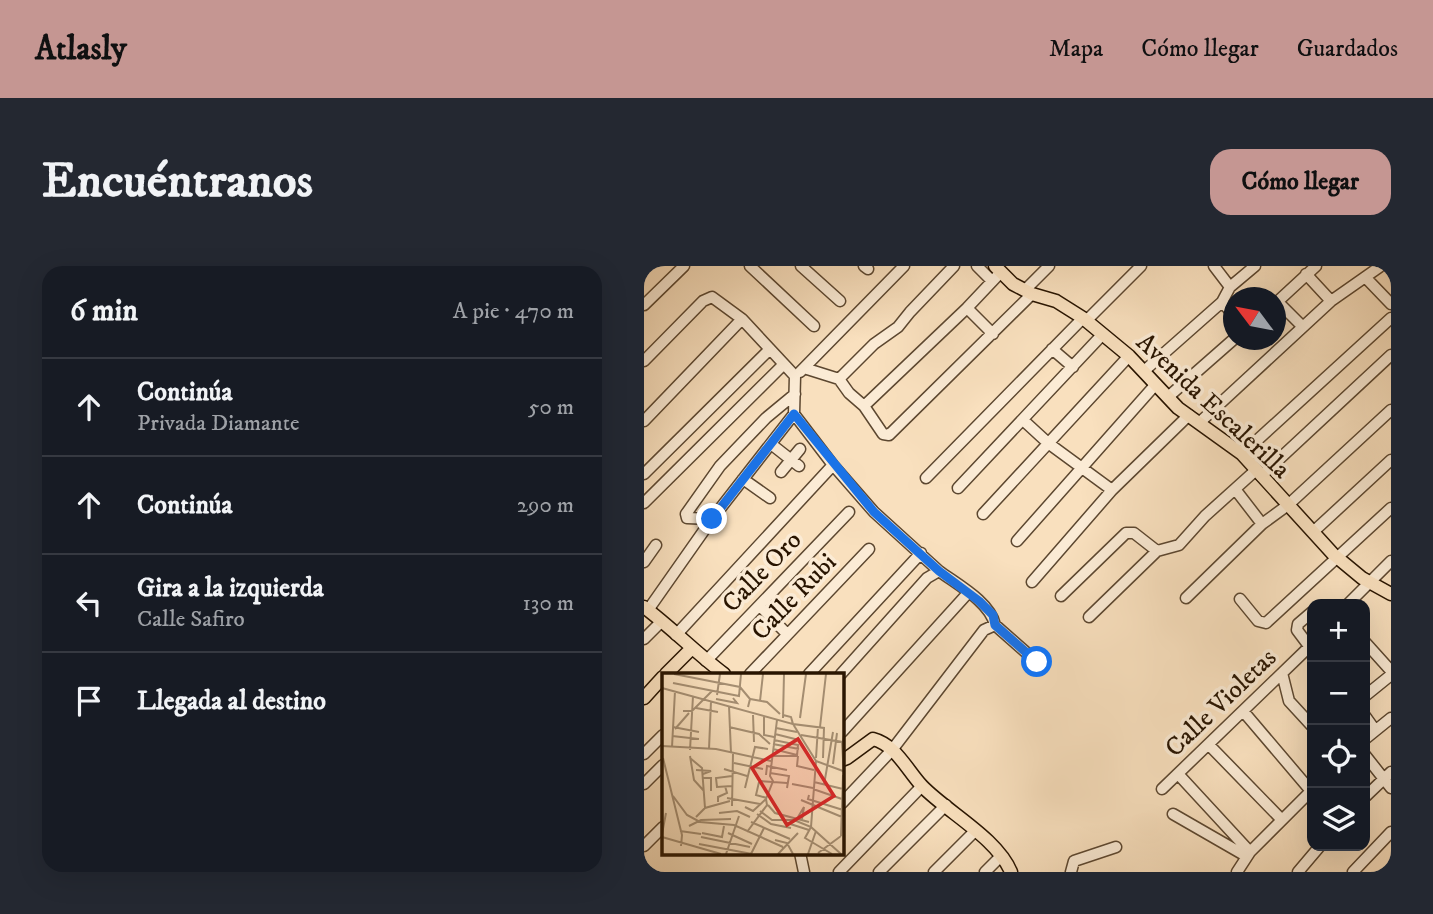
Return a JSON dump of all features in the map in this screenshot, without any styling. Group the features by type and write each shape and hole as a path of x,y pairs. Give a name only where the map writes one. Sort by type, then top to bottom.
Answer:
{"main road":[{"name":"Avenida Escalerilla","path":"996,273 1029,292 1056,301 1084,319 1129,356 1168,397 1242,454 1338,558 1369,582 1391,594"},
{"path":"646,609 723,673"},
{"path":"668,673 691,649"},
{"path":"644,698 662,679"},
{"path":"844,759 873,739 881,741 922,786 1001,856 1011,872"}],"street":[{"path":"644,305 684,266"},
{"path":"750,266 814,326"},
{"path":"801,266 840,301"},
{"path":"904,266 795,376 794,414 874,512 993,615 995,625 1037,662"},
{"path":"839,379 874,344 898,327 954,266"},
{"path":"864,406 967,308 996,273 977,266"},
{"path":"804,368 839,379 849,393 864,406 883,434 891,434 993,334 1049,266"},
{"path":"926,478 1052,349 1141,266"},
{"path":"1214,266 1230,287 1255,266"},
{"path":"1286,293 1316,266"},
{"path":"1031,582 1125,477 1331,301 1381,266"},
{"path":"1307,274 1331,301"},
{"path":"1366,278 1391,304"},
{"path":"644,362 703,301 712,297 743,319 795,376"},
{"path":"1144,371 1222,302"},
{"path":"967,308 993,334"},
{"path":"1286,311 1303,327"},
{"path":"1242,454 1391,318"},
{"path":"644,421 743,319"},
{"path":"958,488 1102,335"},
{"path":"1168,397 1223,348"},
{"path":"644,474 771,349"},
{"path":"1052,349 1073,367"},
{"path":"1089,617 1157,551 1179,545 1205,516 1258,473 1391,355"},
{"path":"983,514 1129,356"},
{"path":"644,503 784,364"},
{"path":"1017,541 1156,383"},
{"path":"726,394 742,404"},
{"path":"712,519 691,519 687,518 686,514 720,466 766,418 794,394"},
{"path":"1186,598 1262,524 1288,505 1391,410"},
{"path":"646,609 794,414"},
{"path":"766,418 781,429"},
{"path":"1023,420 1048,443 1112,490"},
{"path":"771,444 795,463"},
{"path":"781,472 795,463 800,449"},
{"path":"1313,532 1390,461"},
{"path":"676,635 833,465"},
{"path":"743,479 770,498"},
{"path":"1236,489 1262,524"},
{"path":"1240,599 1258,621 1266,623 1391,508"},
{"name":"Calle Oro","path":"706,661 849,512"},
{"path":"1062,596 1126,533 1134,533 1157,551"},
{"path":"644,562 656,545"},
{"name":"Calle Rubi","path":"751,673 869,549"},
{"path":"810,673 921,553"},
{"path":"1353,599 1391,561"},
{"path":"842,673 927,578 939,571"},
{"path":"844,730 968,593"},
{"path":"875,603 892,617"},
{"path":"760,606 787,634"},
{"path":"1307,616 1298,624 1297,630 1307,644"},
{"path":"644,639 662,621"},
{"path":"844,801 892,750 984,630 995,625"},
{"name":"Calle Violetas","path":"1162,789 1307,652"},
{"path":"1370,655 1391,673 1370,692"},
{"path":"1282,673 1290,701 1311,725"},
{"path":"1243,711 1310,788"},
{"path":"1370,734 1391,718"},
{"path":"1370,723 1375,730"},
{"path":"644,784 662,767 644,755 662,736"},
{"path":"1209,744 1282,820"},
{"path":"1370,759 1387,774 1391,788"},
{"path":"1178,774 1248,854"},
{"path":"1370,792 1387,774"},
{"path":"839,872 922,786"},
{"path":"1237,872 1248,854 1307,795"},
{"path":"879,872 946,805"},
{"path":"1173,814 1248,854"},
{"path":"644,846 662,828"},
{"path":"934,872 975,831"},
{"path":"1353,872 1391,832"},
{"path":"1071,872 1074,861 1116,847"},
{"path":"1298,872 1316,851"},
{"path":"985,872 1001,856"}],"route":[{"path":"712,519 794,414 874,512 939,571 979,601 993,615 995,625 1037,662"}]}
